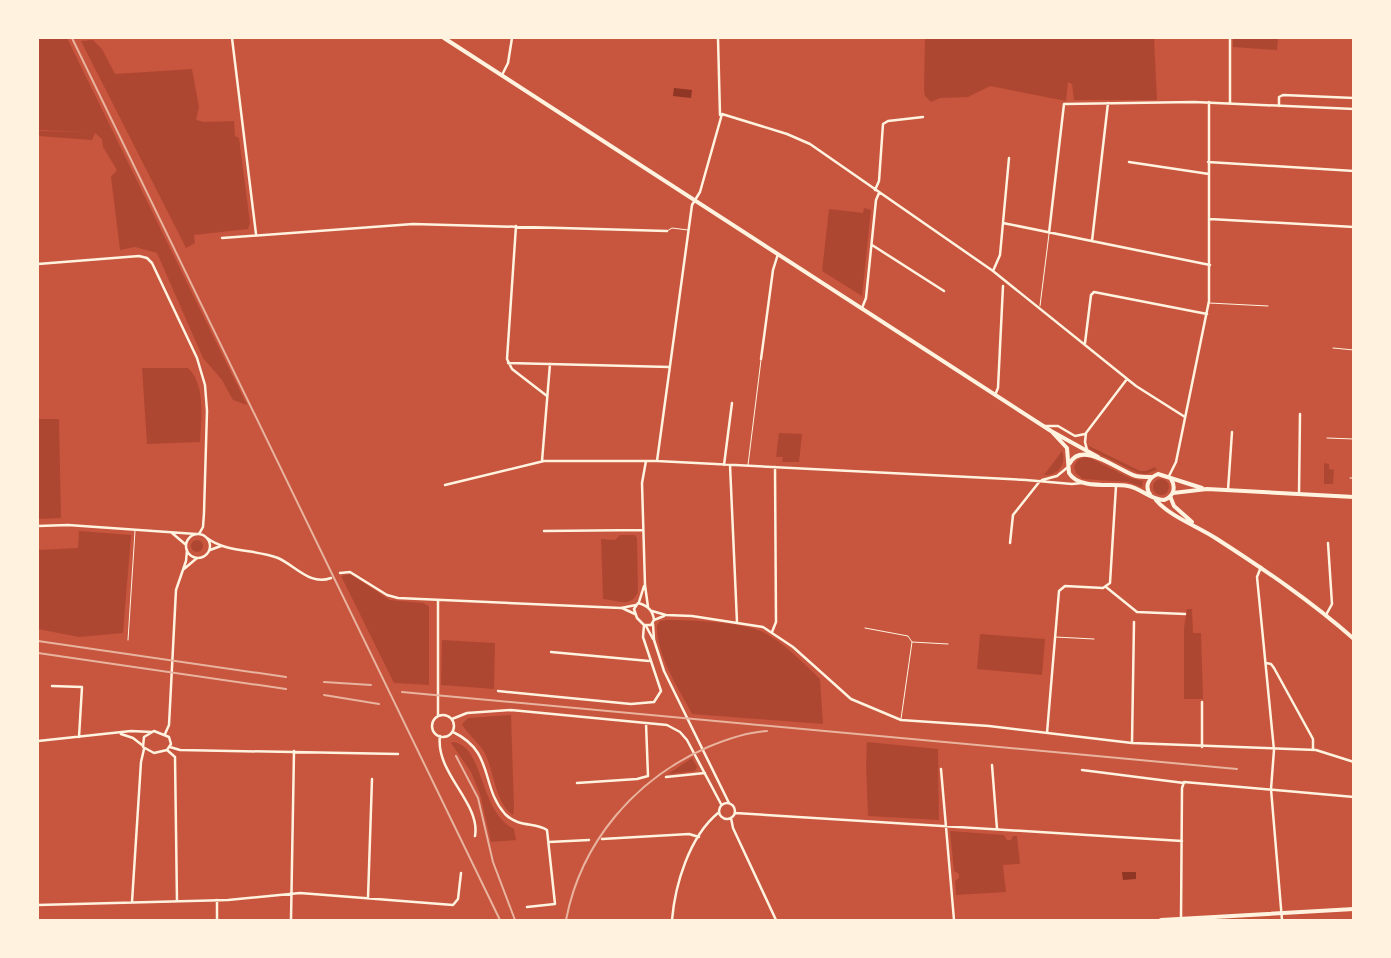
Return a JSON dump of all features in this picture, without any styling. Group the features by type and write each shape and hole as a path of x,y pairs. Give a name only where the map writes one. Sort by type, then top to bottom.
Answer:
{"main road":[{"path":"444,38 1042,426 1136,476 1151,477 1162,474 1207,489"},
{"path":"1051,431 1066,447 1071,477 1082,483 1132,487 1154,499 1170,512 1194,524 1260,567 1326,615 1354,639"},
{"path":"1069,465 1073,458 1081,454 1098,457"},
{"path":"1151,477 1147,488 1154,499"},
{"path":"1170,478 1174,486 1172,495 1174,506 1194,524"},
{"path":"1154,499 1164,500 1172,495 1207,489 1354,497"},
{"path":"1161,920 1235,918 1354,908"}],"street":[{"path":"232,38 256,235"},
{"path":"502,75 508,63 512,38"},
{"path":"657,461 688,230 694,200 700,192 720,115 718,38"},
{"path":"1230,38 1230,103"},
{"path":"1278,106 1282,95 1354,98"},
{"path":"1170,478 1176,462 1209,303 1209,102"},
{"path":"1049,233 1064,104 1209,102 1354,109"},
{"path":"1092,242 1108,103"},
{"path":"720,115 733,116 803,140 993,271 1040,306 1127,378 1185,417"},
{"path":"875,190 879,181 884,122 923,117"},
{"path":"993,271 999,257 1009,158"},
{"path":"1129,162 1209,174"},
{"path":"1208,162 1354,171"},
{"path":"862,308 866,298 876,200 879,192"},
{"path":"1210,219 1354,227"},
{"path":"1003,223 1210,265"},
{"path":"222,238 408,224 667,231"},
{"path":"516,226 508,363 513,370 547,396"},
{"path":"872,245 944,291"},
{"path":"761,359 773,270 778,254"},
{"path":"38,264 139,256 149,260 197,358 206,390 203,527 197,534 189,538 186,545"},
{"path":"995,395 998,387 1003,286"},
{"path":"1085,343 1090,295 1094,292 1207,314"},
{"path":"508,363 670,367"},
{"path":"542,461 550,364"},
{"path":"1088,450 1085,444 1086,433 1127,378"},
{"path":"724,465 732,403"},
{"path":"1299,494 1300,414"},
{"path":"1042,426 1057,426 1076,436 1086,433"},
{"path":"1228,490 1232,432"},
{"path":"445,485 542,461 657,461 1072,484 1082,483"},
{"path":"646,461 642,483 645,585 648,607"},
{"path":"730,465 737,622"},
{"path":"1010,544 1013,515 1040,481 1057,476 1069,465"},
{"path":"772,632 776,622 775,468"},
{"path":"1106,588 1110,581 1116,485"},
{"path":"38,526 63,525 197,534 222,546 275,557 315,580 331,578"},
{"path":"544,531 643,530"},
{"path":"165,734 169,726 176,590 187,550 186,545 179,537 171,533"},
{"path":"187,550 191,555 204,556 210,546 207,538"},
{"path":"1326,615 1332,602 1328,543"},
{"path":"208,550 222,546"},
{"path":"183,570 198,557"},
{"path":"1260,567 1258,579 1274,750 1270,789 1282,920"},
{"path":"340,573 350,572 394,597 621,608 637,604 666,615 692,616 760,626 772,632 851,699 901,720 989,726 1132,743 1274,750 1314,750 1354,762"},
{"path":"635,614 645,585"},
{"path":"1047,733 1058,594 1061,587 1106,588 1137,612 1185,614"},
{"path":"438,600 438,716 432,725 434,732 440,736 447,736 453,732 454,725 452,719 444,715 438,716"},
{"path":"621,608 635,614 645,625 654,640 671,686 729,803 735,808 735,813 731,818 724,819 718,813"},
{"path":"652,611 654,640"},
{"path":"645,625 666,615"},
{"path":"1132,743 1134,622"},
{"path":"498,691 623,703 652,703 657,699 661,691 649,661 642,635 645,625"},
{"path":"551,652 649,661"},
{"path":"1266,663 1273,666 1313,739 1314,750"},
{"path":"52,686 82,687 79,737"},
{"path":"1202,702 1202,747"},
{"path":"452,719 467,713 508,710 663,724 676,729 685,737 721,804 718,813 699,837 678,887 672,920"},
{"path":"577,783 637,779 648,776 646,723"},
{"path":"38,741 119,734 131,731 165,734 171,740 169,748 175,757 177,901"},
{"path":"132,902 140,762 144,737 152,732"},
{"path":"453,732 468,740 478,751 498,803 505,814 519,823 546,829 555,904 527,906"},
{"path":"119,734 133,738 143,748 154,753 169,748 180,750 398,754"},
{"path":"440,736 440,746 444,762 473,817 475,836"},
{"path":"291,920 293,894 294,751"},
{"path":"992,765 996,830"},
{"path":"941,769 954,920"},
{"path":"1082,770 1186,782 1354,797"},
{"path":"666,777 705,773"},
{"path":"368,898 372,779"},
{"path":"1181,920 1182,841 1186,782"},
{"path":"721,804 729,803"},
{"path":"735,813 1182,841"},
{"path":"731,818 733,828 776,920"},
{"path":"602,838 689,834 699,837"},
{"path":"549,842 590,840"},
{"path":"38,905 217,900 293,894 456,904 461,873"},
{"path":"217,900 217,920"}],"lane":[{"path":"667,231 672,228 688,230"},
{"path":"1040,306 1049,233"},
{"path":"1209,303 1268,306"},
{"path":"1333,348 1354,350"},
{"path":"748,466 761,359"},
{"path":"1327,438 1354,439"},
{"path":"128,640 135,530"},
{"path":"865,628 908,636 912,642 901,720"},
{"path":"1055,637 1094,639"},
{"path":"912,642 948,644"}],"shaded area":[{"path":"38,38 67,38 247,405 233,400 222,380 203,358 157,253 135,247 120,250 111,177 117,170 103,147 102,139 95,133 92,140 38,136 38,131 88,132 38,130"},
{"path":"925,38 1154,38 1157,100 1074,100 1072,84 1068,82 1066,101 990,86 968,97 940,98 931,102 925,96 924,90"},
{"path":"1233,38 1278,38 1277,50 1233,47"},
{"path":"93,40 102,49 115,74 192,69 199,107 196,120 204,122 234,121 235,136 239,138 250,223 248,229 194,235 195,243 186,248 81,41"},
{"path":"674,88 692,90 691,98 673,96"},
{"path":"864,208 871,210 862,296 822,271 829,209 863,213"},
{"path":"142,368 188,368 194,375 198,383 201,403 200,442 147,444"},
{"path":"38,419 59,419 61,518 38,519"},
{"path":"779,433 802,434 799,462 782,462 783,457 776,457"},
{"path":"1087,445 1140,471 1146,471 1155,467 1157,470 1145,474 1138,473 1091,450"},
{"path":"1062,451 1063,460 1060,468 1053,474 1044,475"},
{"path":"1084,457 1090,458 1130,478 1143,481 1142,487 1128,482 1083,479 1076,473 1074,466 1078,460"},
{"path":"1324,463 1329,464 1329,469 1334,470 1333,484 1324,484"},
{"path":"1161,479 1167,481 1169,487 1167,493 1161,495 1155,493 1153,487 1155,481"},
{"path":"79,531 131,535 123,633 79,637 38,629 38,550 78,548"},
{"path":"620,535 635,535 637,538 638,592 635,597 627,602 603,599 601,539 615,540"},
{"path":"195,540 199,540 203,546 199,552 195,552 191,548 191,544"},
{"path":"350,574 390,600 423,603 429,606 429,685 394,683 341,576"},
{"path":"1187,609 1192,609 1193,633 1201,633 1203,699 1184,699 1184,628"},
{"path":"660,621 702,621 742,626 763,632 779,642 820,679 823,724 692,714 661,650 657,626"},
{"path":"980,634 1045,639 1042,675 977,669"},
{"path":"442,640 495,643 494,689 441,685"},
{"path":"511,715 513,815 503,804 485,753 462,724 468,718"},
{"path":"867,742 938,749 939,820 868,816"},
{"path":"451,743 463,746 471,755 487,795 502,820 514,829 516,840 491,842 480,794 471,772"},
{"path":"692,758 697,767 695,771 668,774"},
{"path":"950,831 1004,835 1007,840 1017,836 1020,864 1003,865 1006,892 956,895 955,881 959,878 959,874 954,871"},
{"path":"1122,872 1136,872 1136,879 1123,880"}],"railway":[{"path":"72,38 500,920"},
{"path":"38,641 286,677"},
{"path":"38,653 286,689"},
{"path":"324,682 371,685"},
{"path":"402,692 1237,769"},
{"path":"324,695 379,704"},
{"path":"566,920 573,891 598,839 615,816 635,795 682,760 708,747 737,736 767,731"},
{"path":"456,756 478,798 493,862 515,920"}]}
